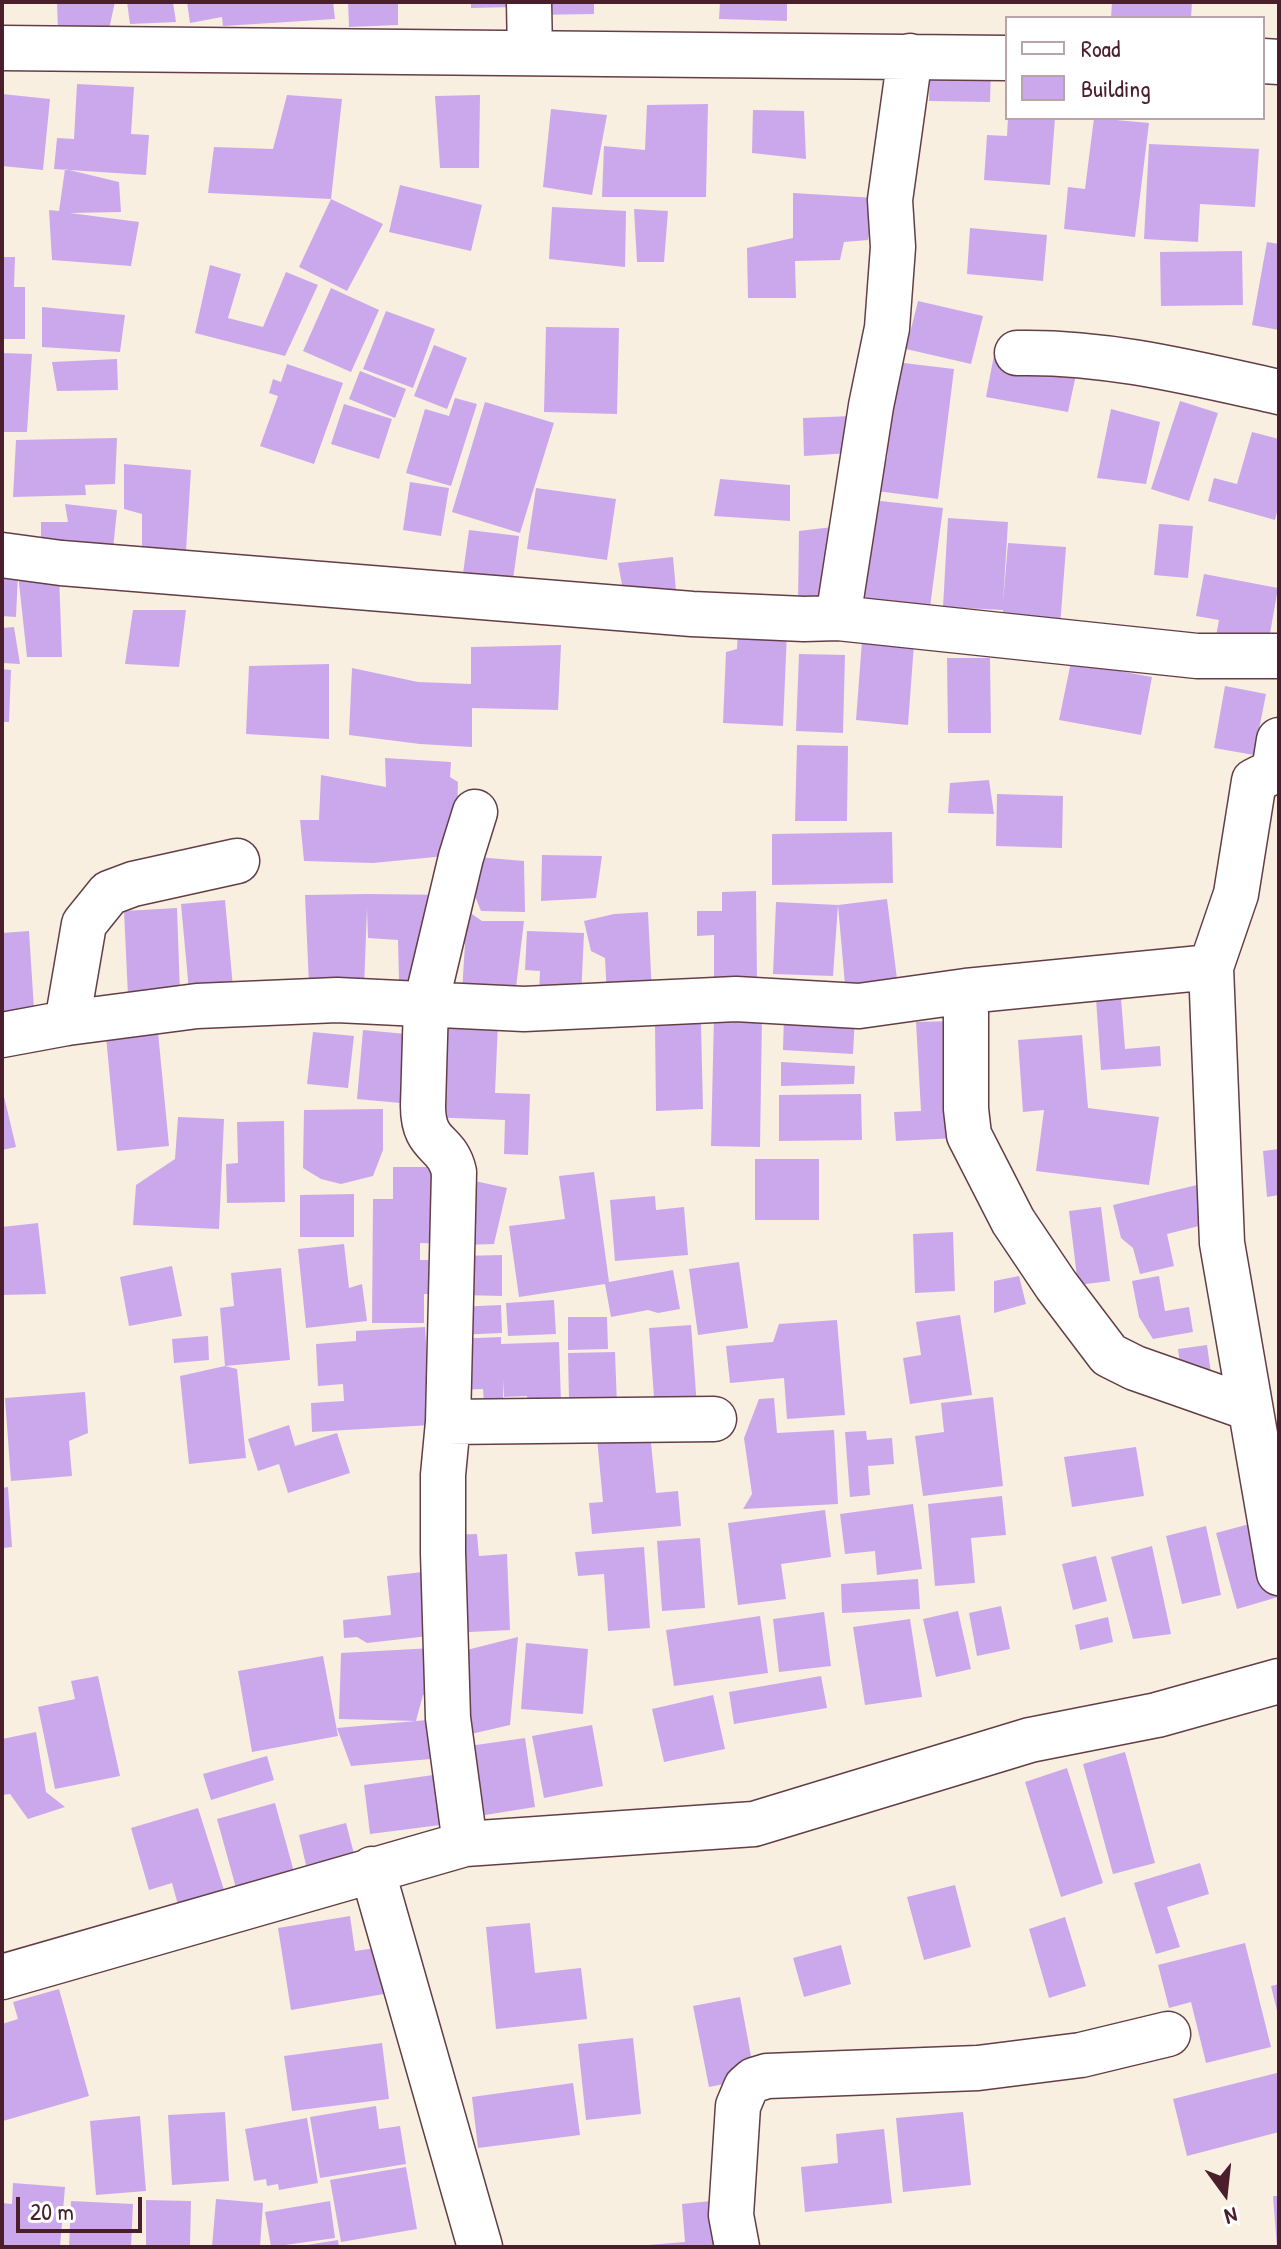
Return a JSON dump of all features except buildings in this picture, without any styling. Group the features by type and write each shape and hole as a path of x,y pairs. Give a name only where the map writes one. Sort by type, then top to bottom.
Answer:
{"street":[{"path":"529,2 530,53"},
{"path":"2,48 1005,58"},
{"path":"838,618 871,406 887,328 893,247 890,200 910,56"},
{"path":"1017,353 1056,352 1157,365 1279,392"},
{"path":"2,555 77,564 692,614 838,618 1197,656 1279,656"},
{"path":"1279,740 1274,771 1254,781 1236,894 1211,967 1222,1243 1279,1573"},
{"path":"465,1844 448,1718 443,1475 448,1422 454,1172 451,1160 429,1137 423,1122 426,1004 461,857 475,812"},
{"path":"67,1023 84,924 109,893 133,884 237,861"},
{"path":"2,1035 197,1006 337,1000 524,1009 736,999 859,1006 966,991 1211,967"},
{"path":"966,991 966,1109 969,1135 1013,1221 1056,1285 1109,1355 1135,1368 1249,1408"},
{"path":"448,1422 714,1419"},
{"path":"2,1977 465,1844 754,1824 1030,1740 1157,1715 1279,1681"},
{"path":"372,1869 480,2247"},
{"path":"737,2247 731,2215 738,2106 746,2087 754,2080 767,2076 978,2068 1081,2055 1168,2034"}]}
